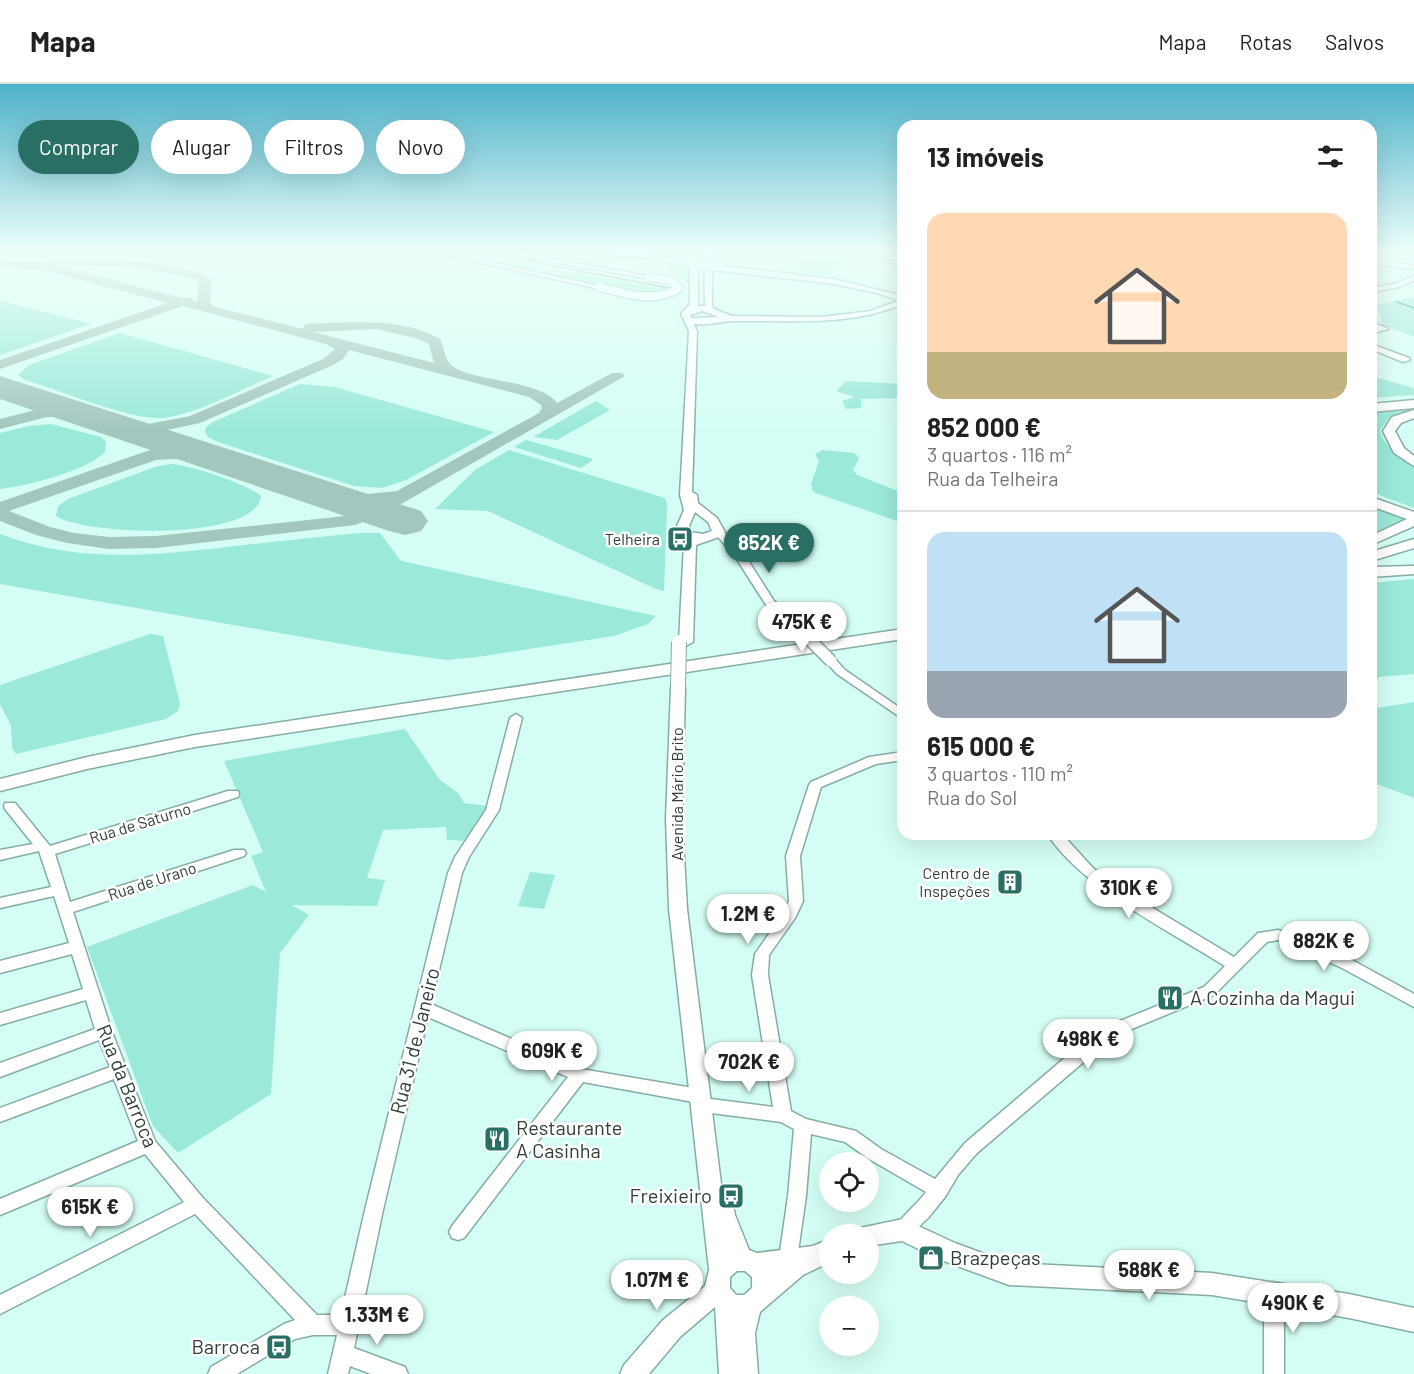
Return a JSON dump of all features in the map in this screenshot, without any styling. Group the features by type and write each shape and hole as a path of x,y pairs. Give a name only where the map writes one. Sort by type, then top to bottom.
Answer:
{"highway":[{"path":"1377,408 1414,406"},
{"path":"1414,414 1396,420 1389,431 1400,450 1414,462"},
{"path":"1414,419 1404,425 1400,433 1414,447"},
{"path":"1377,498 1413,516"},
{"path":"1377,503 1413,516"},
{"path":"1377,537 1413,516"},
{"path":"1377,545 1414,531"},
{"path":"1377,555 1414,543"},
{"path":"1377,562 1414,553"},
{"path":"1377,572 1414,570"},
{"path":"0,773 97,749 216,727 897,626"},
{"path":"0,785 87,763 195,741 897,635"}],"main road":[{"path":"687,312 685,314 693,331 686,495 690,510 688,518 707,516"},
{"path":"696,312 711,317"},
{"path":"711,312 711,317"},
{"path":"688,320 711,317 795,319 874,312"},
{"path":"686,534 715,536 713,520 697,509 691,500 698,327 711,317"},
{"name":"Avenida Mário Brito","path":"688,518 683,526 686,534 684,538 681,688 687,918 716,1218 739,1283 745,1374"},
{"name":"Avenida Mário Brito","path":"682,642 690,543 715,536"},
{"path":"879,1233 903,1230 949,1252 1009,1274 1212,1284 1349,1306 1414,1320"},
{"path":"633,1374 676,1321 698,1303 788,1259 819,1254"},
{"path":"739,1283 795,1267 819,1255"},
{"name":"Avenida Mário Brito","path":"732,1374 739,1283"}],"street":[{"path":"1377,348 1406,360"},
{"path":"715,536 740,556 770,603 841,672 897,711"},
{"path":"740,556 775,543"},
{"name":"Rua 31 de Janeiro","path":"338,1374 455,873 462,857 492,810 516,718"},
{"path":"783,1115 760,975 762,954 790,914 796,901 793,856 813,790 815,785 873,760 897,757"},
{"name":"Rua de Saturno","path":"0,855 45,849 233,794"},
{"name":"Rua da Barroca","path":"10,806 45,849 104,1032 148,1145 197,1204 313,1325"},
{"path":"1060,840 1088,871 1113,890 1234,964"},
{"name":"Rua de Urano","path":"66,909 239,853"},
{"path":"0,903 58,890"},
{"path":"903,1230 939,1191 952,1170 971,1148 1087,1049 1116,1029 1209,991 1256,941 1270,935 1278,935 1347,964 1414,1001"},
{"path":"0,967 76,947"},
{"path":"0,1019 91,993"},
{"path":"424,1008 579,1075 783,1115 803,1125 850,1136 875,1154 939,1191"},
{"path":"0,1070 104,1032"},
{"path":"0,1115 118,1071"},
{"path":"458,1232 579,1075"},
{"path":"788,1259 797,1196 803,1125"},
{"path":"0,1207 148,1145"},
{"path":"0,1305 197,1204"},
{"path":"1274,1294 1274,1374"},
{"path":"218,1374 291,1331 313,1325 350,1325"},
{"path":"343,1354 398,1374"}],"green space":[{"path":"0,312 44,312 91,324 0,355"},
{"path":"1414,312 1414,337 1383,325 1380,313"},
{"path":"120,333 273,376 203,407 162,418 113,409 25,380 18,375 29,365"},
{"path":"1377,378 1414,388 1414,395 1377,398"},
{"path":"846,381 897,384 897,398 861,399 861,408 846,409 842,401 854,397 836,391"},
{"path":"300,384 335,387 494,432 406,480 382,488 354,486 218,442 208,437 205,432 206,427 213,422"},
{"path":"596,401 610,410 557,440 533,437"},
{"path":"1414,409 1390,417 1380,430 1389,447 1414,467 1414,508 1377,494 1377,410"},
{"path":"51,424 101,437 106,442 105,452 71,471 25,485 0,489 0,433 29,426"},
{"path":"526,440 593,460 581,468 514,447"},
{"path":"509,450 665,498 667,504 664,591 488,511 435,509 475,470"},
{"path":"823,450 854,453 859,458 853,470 857,475 897,491 897,521 813,492 811,484 819,461 815,454"},
{"path":"171,464 218,476 244,486 261,496 253,511 232,521 203,527 169,530 100,528 73,523 56,516 58,506 68,499 155,467"},
{"path":"1377,507 1409,519 1377,534"},
{"path":"360,533 380,533 401,561 656,616 648,624 614,636 446,660 382,651 0,584 0,534 56,550 112,555 169,553"},
{"path":"1414,579 1414,674 1379,677 1377,679 1377,582"},
{"path":"150,634 163,636 180,703 178,711 166,719 16,754 12,748 11,726 0,704 0,685"},
{"path":"1414,702 1414,798 1377,784 1377,708"},
{"path":"405,729 440,780 458,793 464,803 488,806 492,810 472,841 447,840 446,827 383,830 367,878 385,880 377,906 292,905 309,915 280,953 271,1094 178,1153 153,1126 87,947 253,885 266,892 251,856 263,852 224,761"},
{"path":"530,872 555,875 544,909 518,906"}],"taxiway":[{"path":"0,365 153,312"},
{"path":"221,312 331,341"},
{"path":"309,328 376,325 424,336 435,342 442,365 455,373"},
{"path":"112,424 148,429 194,420 328,362 338,356 342,349 331,341"},
{"path":"331,341 535,394 549,403 550,408 544,417"},
{"path":"544,417 617,376"},
{"path":"0,424 47,412 75,412"},
{"path":"0,514 43,531 74,539 109,543 156,542 348,521 375,511 544,417"},
{"path":"0,508 153,455 172,452 199,453"},
{"path":"294,485 343,498 367,499 393,496"}],"runway":[{"path":"0,387 405,521"}],"place":[{"name":"Telheira","path":"680,539"},
{"name":"Centro de Inspeções","path":"1010,882"},
{"name":"A Cozinha da Magui","path":"1170,998"},
{"name":"Restaurante A Casinha","path":"497,1139"},
{"name":"Freixieiro","path":"731,1196"},
{"name":"Brazpeças","path":"931,1258"},
{"name":"Barroca","path":"279,1347"}]}
